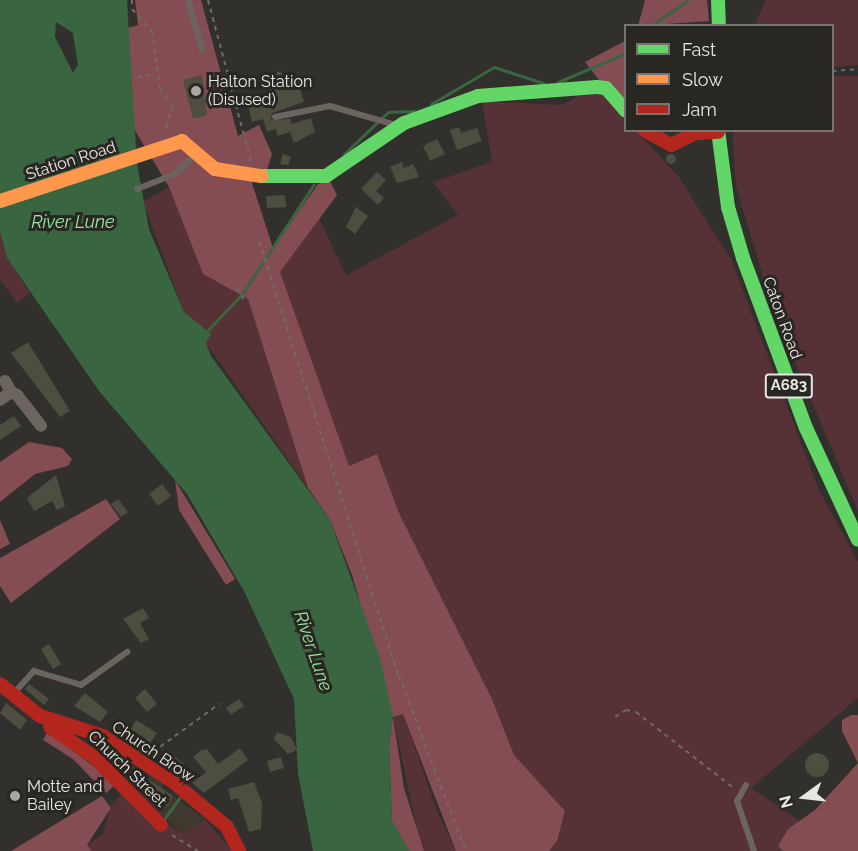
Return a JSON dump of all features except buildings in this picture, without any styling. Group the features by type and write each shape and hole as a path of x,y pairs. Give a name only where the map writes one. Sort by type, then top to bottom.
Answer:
{"main road":[{"path":"718,0 718,24"},
{"path":"198,152 215,169 255,176 319,176 395,124 465,98 597,87 606,88 624,109"},
{"path":"648,132 671,145 696,133 707,132"},
{"name":"Caton Road","path":"718,132 728,207 743,258 806,429 858,540"},
{"name":"Station Road","path":"0,201 182,141 198,152"},
{"name":"Church Brow","path":"0,684 12,696 40,716 103,736 144,764 227,827 239,851"},
{"name":"Church Street","path":"40,716 94,757 161,825"}],"street":[{"path":"0,400 8,387 40,426"}],"lane":[{"path":"188,0 202,50"},
{"path":"275,117 330,106 377,117 395,124"},
{"path":"137,189 175,174 198,152"},
{"path":"12,696 34,671 81,685 127,652"},
{"path":"746,785 740,793 740,815 754,851"}],"path":[{"path":"132,0 132,9 152,31 156,74 173,106 154,150"},
{"path":"208,0 255,176"},
{"path":"834,71 858,69"},
{"path":"138,77 156,74"},
{"path":"259,241 399,675 466,851"},
{"path":"237,287 245,302"},
{"path":"144,764 219,704"},
{"path":"615,717 626,710 636,712 740,793"},
{"path":"161,825 198,851"}],"shaded area":[{"path":"135,0 201,0 238,136 259,125 272,154 266,173 252,183 273,248 318,184 330,181 337,195 280,272 349,466 377,454 399,513 492,699 514,755 565,811 557,841 549,851 456,851 403,714 393,717 404,788 424,851 409,851 392,821 389,744 393,716 352,575 330,520 308,488 248,299 203,274 169,187 130,122 124,29 138,25"},
{"path":"645,0 707,0 709,21 639,24"},
{"path":"766,0 858,0 858,65 834,67 834,24 755,24"},
{"path":"624,42 624,113 585,62"},
{"path":"834,76 858,76 858,511 774,312 736,187 733,132 834,132"},
{"path":"602,94 624,118 624,132 637,132 678,176 731,259 819,490 858,562 858,698 751,788 800,821 778,846 783,851 549,851 557,841 565,811 514,755 492,699 399,513 377,454 349,467 279,272 312,204 346,275 458,215 433,182 492,162 482,101 563,105 579,96"},
{"path":"169,187 203,274 248,299 308,488 184,312 143,202"},
{"path":"0,232 7,258 30,293 17,303 0,280"},
{"path":"29,442 62,448 72,459 68,466 35,474 0,502 0,462"},
{"path":"175,480 235,579 226,585 179,510"},
{"path":"106,499 120,519 11,603 0,586 0,558"},
{"path":"0,520 10,544 0,549"},
{"path":"403,713 437,811 456,851 424,851 419,839 393,716"},
{"path":"851,715 858,715 858,763 842,731 842,720"},
{"path":"48,731 116,784 106,793 73,759 43,740"},
{"path":"121,759 164,783 162,788 205,819 183,834 111,769"},
{"path":"858,763 858,851 783,851 778,846 788,829 815,810"},
{"path":"122,794 183,834 205,819 232,851 92,851 87,845 103,834 111,805"},
{"path":"102,796 111,808 87,845 92,851 11,851"}],"water":[{"name":"River Lune","path":"0,0 127,0 137,164 149,229 184,312 211,334 206,343 211,356 330,520 380,658 393,716 389,744 392,821 409,851 313,851 298,774 294,699 244,591 187,494 99,391 7,258 0,232","holes":["56,22 73,33 78,65 73,73 55,37"]}],"waterway":[{"path":"654,24 688,0"},
{"path":"558,82 624,54"},
{"path":"431,104 494,67 543,83"},
{"path":"344,154 388,112 414,111"},
{"path":"207,331 242,294 314,184"},
{"path":"164,819 179,798"}],"traffic: fast":[{"path":"718,0 719,24"},
{"path":"261,176 326,176 404,123 478,96 597,87 606,88 624,109"},
{"path":"718,132 728,207 743,258 806,428 858,540"}],"traffic: slow":[{"path":"0,201 182,141 215,169 261,176"}],"traffic: jam":[{"path":"648,132 671,145 696,133 718,132"},
{"path":"0,684 40,716 103,736 172,781 227,827 239,851"},
{"path":"50,727 94,757 161,825"}],"place":[{"name":"Halton Station (Disused)","path":"196,91"},
{"name":"Motte and Bailey","path":"15,796"}]}
